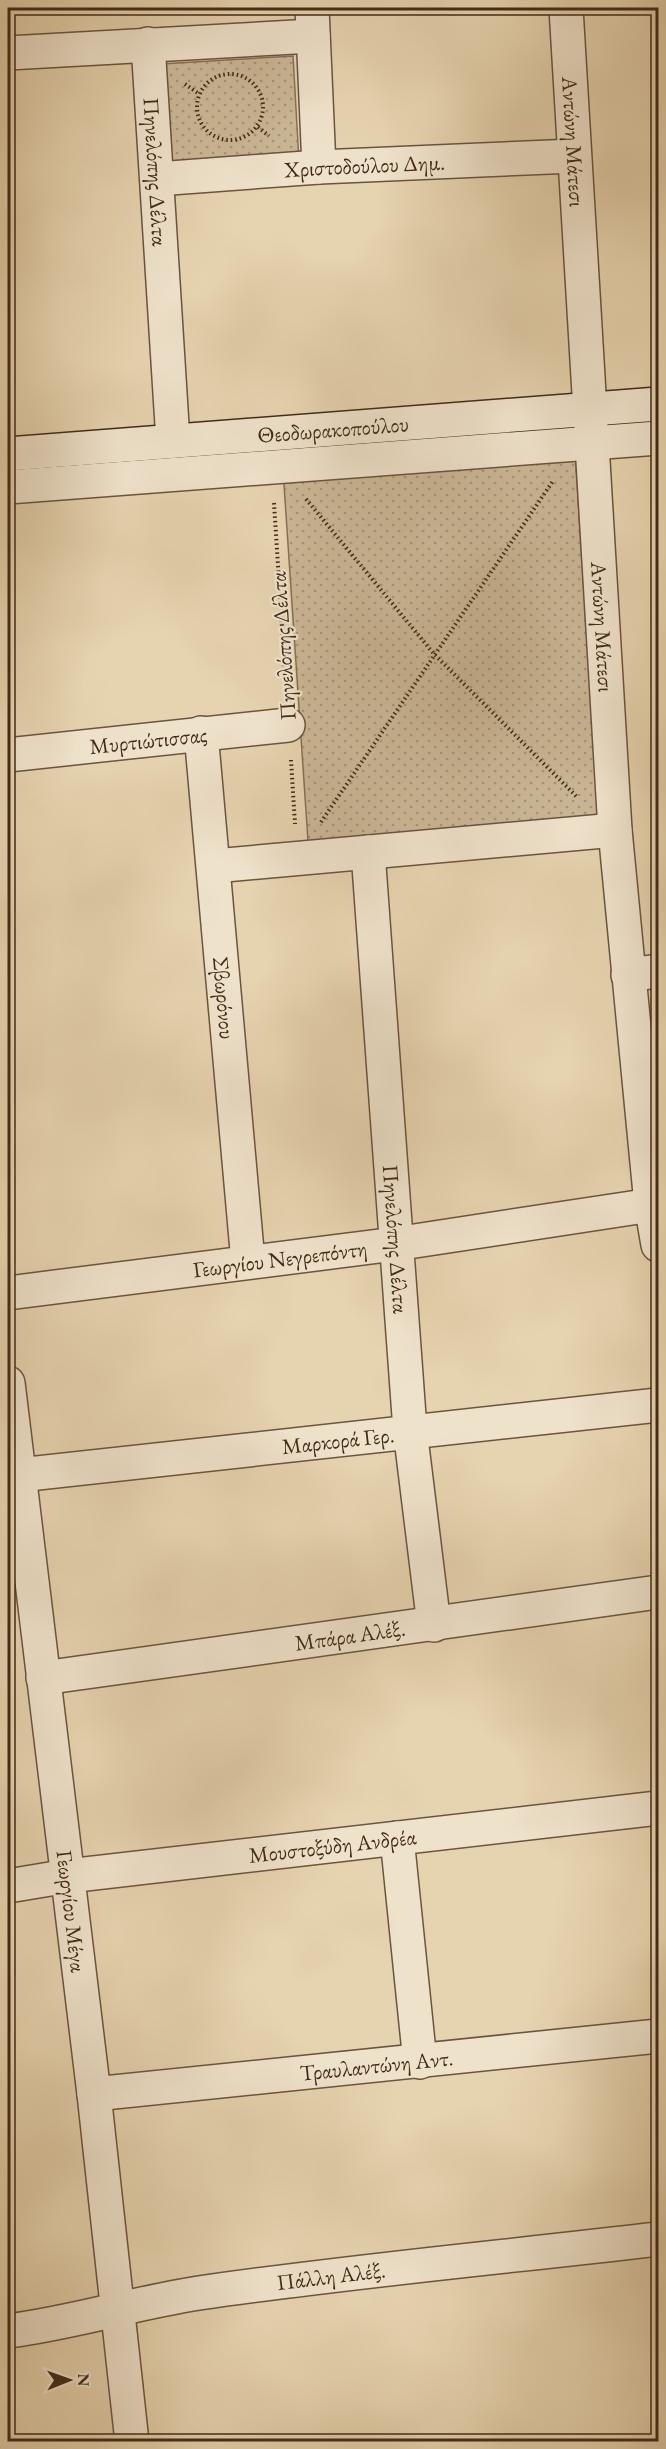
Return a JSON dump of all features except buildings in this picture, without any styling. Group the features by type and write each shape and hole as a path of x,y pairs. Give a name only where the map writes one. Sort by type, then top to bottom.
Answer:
{"street":[{"name":"Αντώνη Μάτεσι","path":"566,8 573,156 615,830 643,973 658,1245"},
{"path":"8,52 148,44 313,22 319,167"},
{"name":"Πηνελόπης Δέλτα","path":"148,44 173,441"},
{"name":"Χριστοδούλου Δημ.","path":"157,179 319,167 573,156"},
{"name":"Θεοδωρακοπούλου","path":"8,454 658,404"},
{"path":"8,487 272,465 658,438"},
{"name":"Μυρτιώτισσας","path":"8,755 288,725"},
{"name":"Σβωρόνου","path":"201,733 248,1262"},
{"path":"214,866 615,830"},
{"name":"Πηνελόπης Δέλτα","path":"368,852 410,1430 434,1625"},
{"name":"Γεωργίου Νεγρεπόντη","path":"8,1293 395,1244 655,1204"},
{"name":"Γεωργίου Μέγα","path":"8,1383 94,2094 132,2442"},
{"name":"Μαρκορά Γερ.","path":"19,1475 410,1430 658,1405"},
{"name":"Μπάρα Αλέξ.","path":"42,1678 658,1592"},
{"name":"Μουστοξύδη Ανδρέα","path":"8,1886 68,1876 658,1808"},
{"path":"397,1838 420,2062"},
{"name":"Τραυλαντώνη Αντ.","path":"94,2094 658,2036"},
{"name":"Πάλλη Αλέξ.","path":"8,2331 62,2323 116,2308 201,2293 658,2239"}],"path":[{"path":"223,75 239,75 253,83 262,96 263,112 258,127 241,140 221,140 204,129 196,110 199,94 208,82 223,75"},
{"path":"272,465 282,470 434,654 598,819 615,830"},
{"name":"Πηνελόπης Δέλτα","path":"272,465 298,858"},
{"path":"298,858 434,654 555,479"}],"shaded area":[{"path":"293,56 299,161 167,169 161,64"},
{"path":"575,450 598,818 308,841 283,470"}]}
